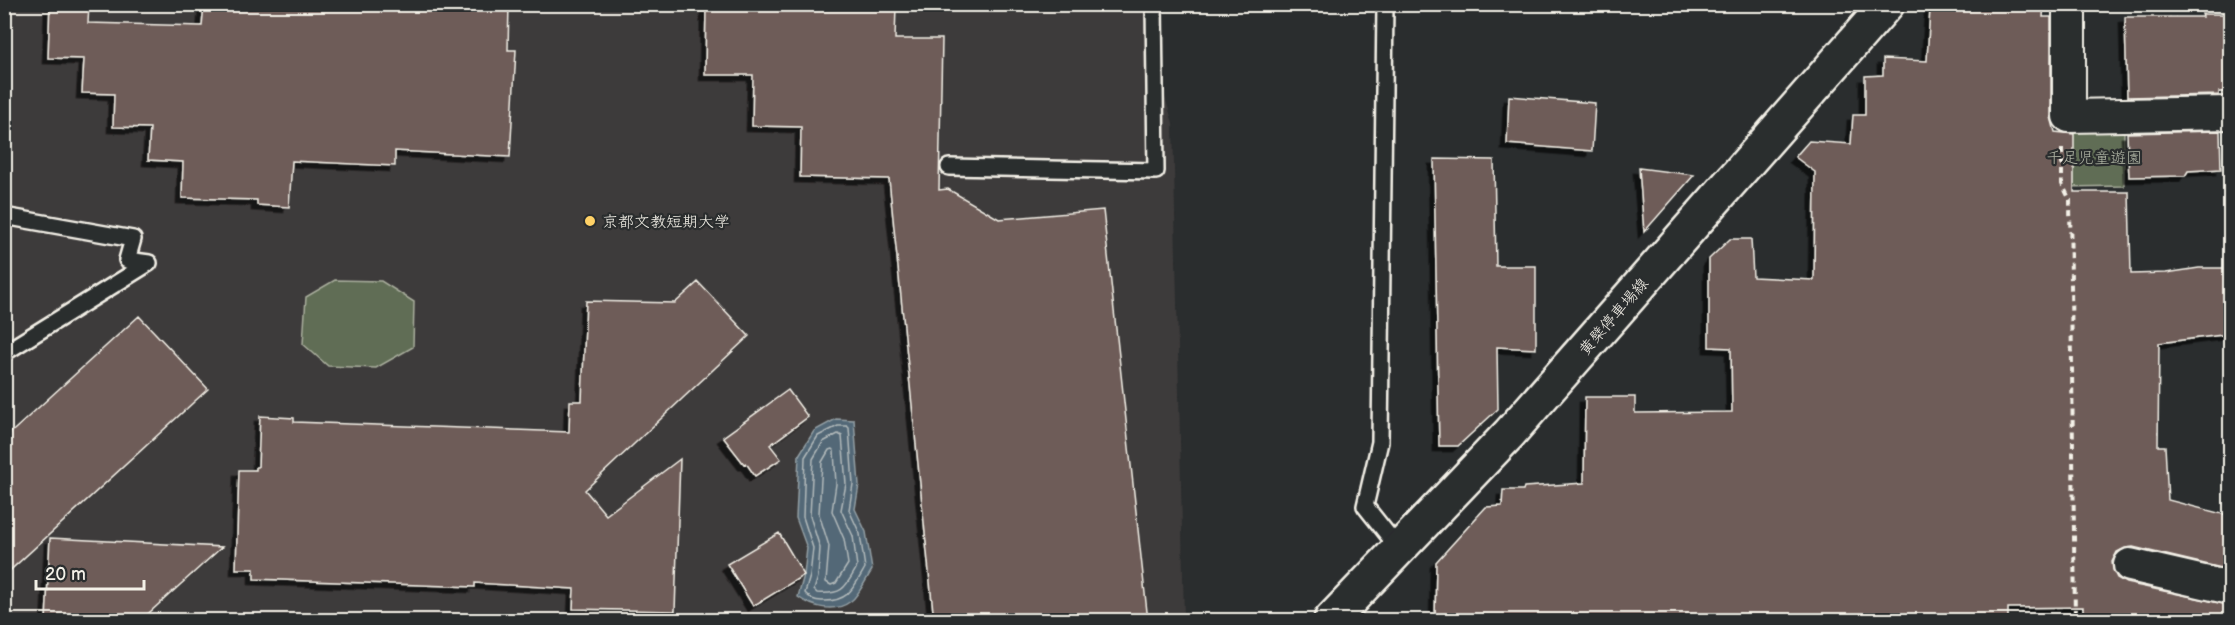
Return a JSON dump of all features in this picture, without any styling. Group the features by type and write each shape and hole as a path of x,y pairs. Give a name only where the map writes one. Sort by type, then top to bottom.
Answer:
{"main road":[{"name":"黄檗停車場線","path":"1331,621 1509,434 1887,4"}],"street":[{"path":"2069,4 2069,116 2230,113"},
{"path":"2130,565 2230,588"}],"lane":[{"path":"949,167 1156,171 1154,4"},
{"path":"1385,4 1380,442 1365,506 1400,549"},
{"path":"4,216 133,239 127,260 149,263 4,353"}],"path":[{"path":"2069,116 2061,123 2062,184 2070,200 2075,621"}],"shaded area":[{"name":"京都文教短期大学","path":"4,5 1149,5 1157,72 1173,123 1184,620 5,620"}],"green space":[{"name":"千足児童遊園","path":"2065,128 2124,128 2124,186 2065,187"},
{"path":"335,280 381,281 414,302 413,347 376,368 328,366 303,344 306,297"}],"water":[{"path":"836,419 854,420 859,485 855,509 866,532 872,570 860,591 851,601 838,607 823,608 798,597 804,575 807,548 796,518 799,455 814,431"}],"building":[{"path":"50,4 89,4 88,23 202,26 204,4 509,4 508,50 516,50 510,157 395,151 395,166 292,161 289,207 257,205 257,200 182,198 183,162 148,160 150,128 113,127 114,94 82,93 84,59 48,58"},
{"path":"706,4 896,6 895,39 942,39 939,190 948,189 999,219 1103,210 1148,621 934,621 889,179 800,177 801,127 752,126 753,75 705,75"},
{"path":"1964,4 2044,4 2043,17 2051,17 2051,117 2055,132 2074,134 2074,192 2129,192 2131,274 2166,273 2199,268 2230,268 2230,334 2159,343 2158,446 2165,446 2168,500 2230,516 2230,570 2133,547 2117,552 2112,562 2117,578 2126,583 2230,605 2230,621 2083,621 2083,607 2008,608 2008,621 1435,621 1436,562 1486,507 1502,506 1503,490 1584,483 1585,397 1635,397 1635,413 1732,412 1731,348 1709,347 1709,259 1730,239 1751,239 1753,277 1814,280 1815,172 1795,157 1809,141 1851,144 1853,115 1865,115 1865,76 1883,75 1883,59 1927,61 1930,9 1964,9"},
{"path":"2202,14 2230,14 2230,92 2219,92 2219,95 2127,97 2125,17 2203,17"},
{"path":"1509,96 1595,103 1592,151 1507,144"},
{"path":"2220,131 2221,169 2188,171 2185,176 2129,177 2127,133"},
{"path":"1434,159 1494,160 1496,266 1536,266 1536,349 1497,347 1498,409 1458,446 1439,446"},
{"path":"1639,168 1694,175 1644,232"},
{"path":"698,282 749,336 585,490 606,515 680,459 675,611 573,609 574,589 475,583 475,587 254,579 254,569 236,569 239,470 256,470 258,467 260,416 294,418 294,422 569,432 570,401 582,401 586,301 675,303"},
{"path":"139,316 208,389 4,576 4,439"},
{"path":"788,390 808,417 770,445 781,459 755,476 723,437"},
{"path":"779,533 804,575 753,606 727,564"},
{"path":"50,538 222,547 140,621 46,621"}],"place":[{"name":"京都文教短期大学","path":"590,221"}]}
